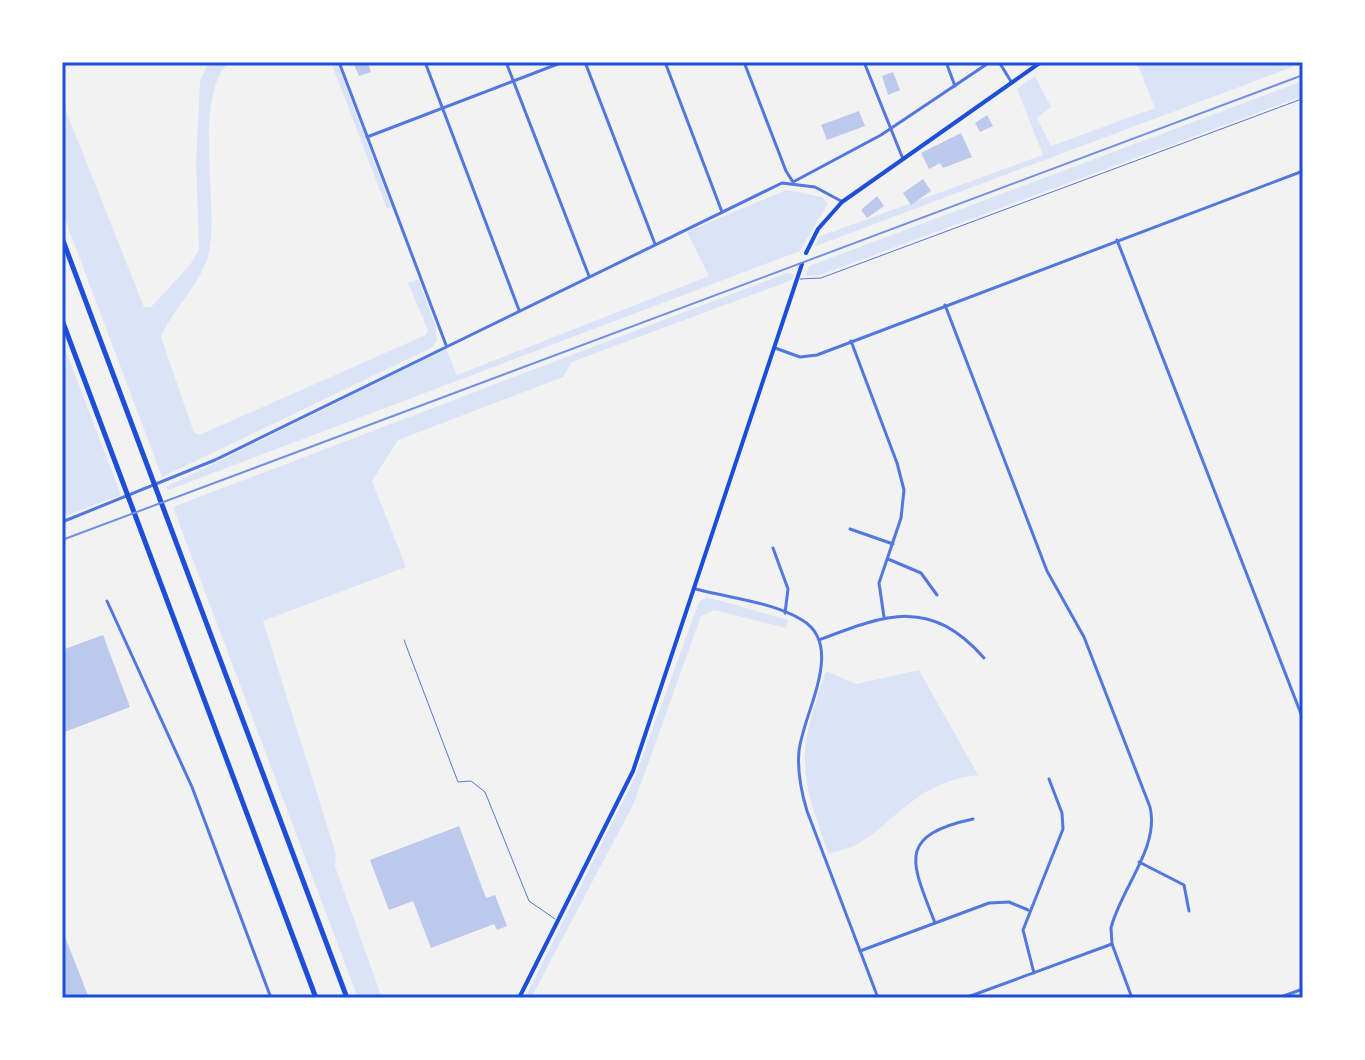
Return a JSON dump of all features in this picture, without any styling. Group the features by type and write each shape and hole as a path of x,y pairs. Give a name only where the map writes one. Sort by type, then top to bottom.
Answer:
{"highway":[{"path":"62,238 347,998"},
{"path":"62,320 316,998"}],"main road":[{"path":"806,253 818,229 842,202 1041,62"},
{"path":"519,998 624,795 696,589 802,264"}],"street":[{"path":"339,62 446,345"},
{"path":"425,62 519,310"},
{"path":"506,62 589,276"},
{"path":"367,137 563,62"},
{"path":"585,62 655,244"},
{"path":"665,62 722,212"},
{"path":"744,62 793,182 823,190 842,202"},
{"path":"864,62 903,159"},
{"path":"946,62 955,86"},
{"path":"62,522 215,460 655,244 779,185 793,182 891,129 990,62"},
{"path":"999,62 1012,83"},
{"path":"775,348 809,357 1303,171"},
{"path":"1117,240 1303,719"},
{"path":"945,305 1047,571 1084,637 1150,807 1152,824 1113,920 1112,944 1132,998"},
{"path":"851,341 901,476 904,504 879,583 884,617"},
{"path":"850,529 893,544"},
{"path":"773,548 788,589 785,613"},
{"path":"888,559 921,573 937,595"},
{"path":"696,589 785,613 809,624 819,640 822,662 800,741 799,780 807,811 878,998"},
{"path":"107,601 192,787 271,998"},
{"path":"819,640 884,617 917,616 959,633 984,658"},
{"path":"1034,973 1023,942 1028,910 1063,829 1062,813 1049,779"},
{"path":"935,923 916,872 916,851 928,836 952,823 973,819"},
{"path":"1139,862 1184,885 1189,911"},
{"path":"860,951 995,902 1009,902 1028,910"},
{"path":"965,998 1112,944"},
{"path":"1278,998 1303,989"}],"lane":[{"path":"797,279 821,278 1302,100"},
{"path":"404,640 458,782 471,781 485,792 529,901 557,920"}],"shaded area":[{"path":"209,62 230,62 218,78 212,99 209,126 211,236 208,256 199,277 161,337 194,433 199,435 426,335 428,330 408,283 418,279 435,324 437,341 431,348 162,477 62,211 62,101 144,307 151,307 190,265 199,249 196,161 200,81"},
{"path":"331,62 337,62 391,207 387,209"},
{"path":"1137,63 1303,63 816,246 818,237 1043,155 1017,89 1035,76 1051,107 1037,118 1051,146 1155,108"},
{"path":"1303,81 1303,96 820,275 806,276 809,266"},
{"path":"786,190 822,197 828,203 800,251 168,490 166,487 446,349 457,375 709,276 687,232"},
{"path":"787,273 794,274 792,280 582,358 571,363 563,377 398,440 372,481 406,567 263,621 336,854 335,866 382,998 358,998 173,507"},
{"path":"62,341 121,495 62,517"},
{"path":"707,597 788,620 786,628 714,610 701,616 634,803 531,998 525,998 635,777 699,602"},
{"path":"919,670 978,775 941,784 915,799 860,842 829,854 811,802 805,763 810,723 826,671 856,684"}],"building":[{"path":"368,62 371,72 359,76 354,65"},
{"path":"893,72 900,90 888,95 882,76"},
{"path":"859,111 865,126 827,140 821,125"},
{"path":"987,115 993,126 980,132 975,123"},
{"path":"961,133 972,157 943,168 940,163 929,169 921,153"},
{"path":"923,179 931,191 911,205 903,193"},
{"path":"877,196 884,206 867,218 861,210"},
{"path":"103,635 130,707 62,733 62,650"},
{"path":"459,826 486,898 495,895 507,926 497,930 494,924 431,948 413,901 389,910 370,860"},
{"path":"62,929 89,998 62,998"}],"railway":[{"path":"62,540 1303,75"}]}
